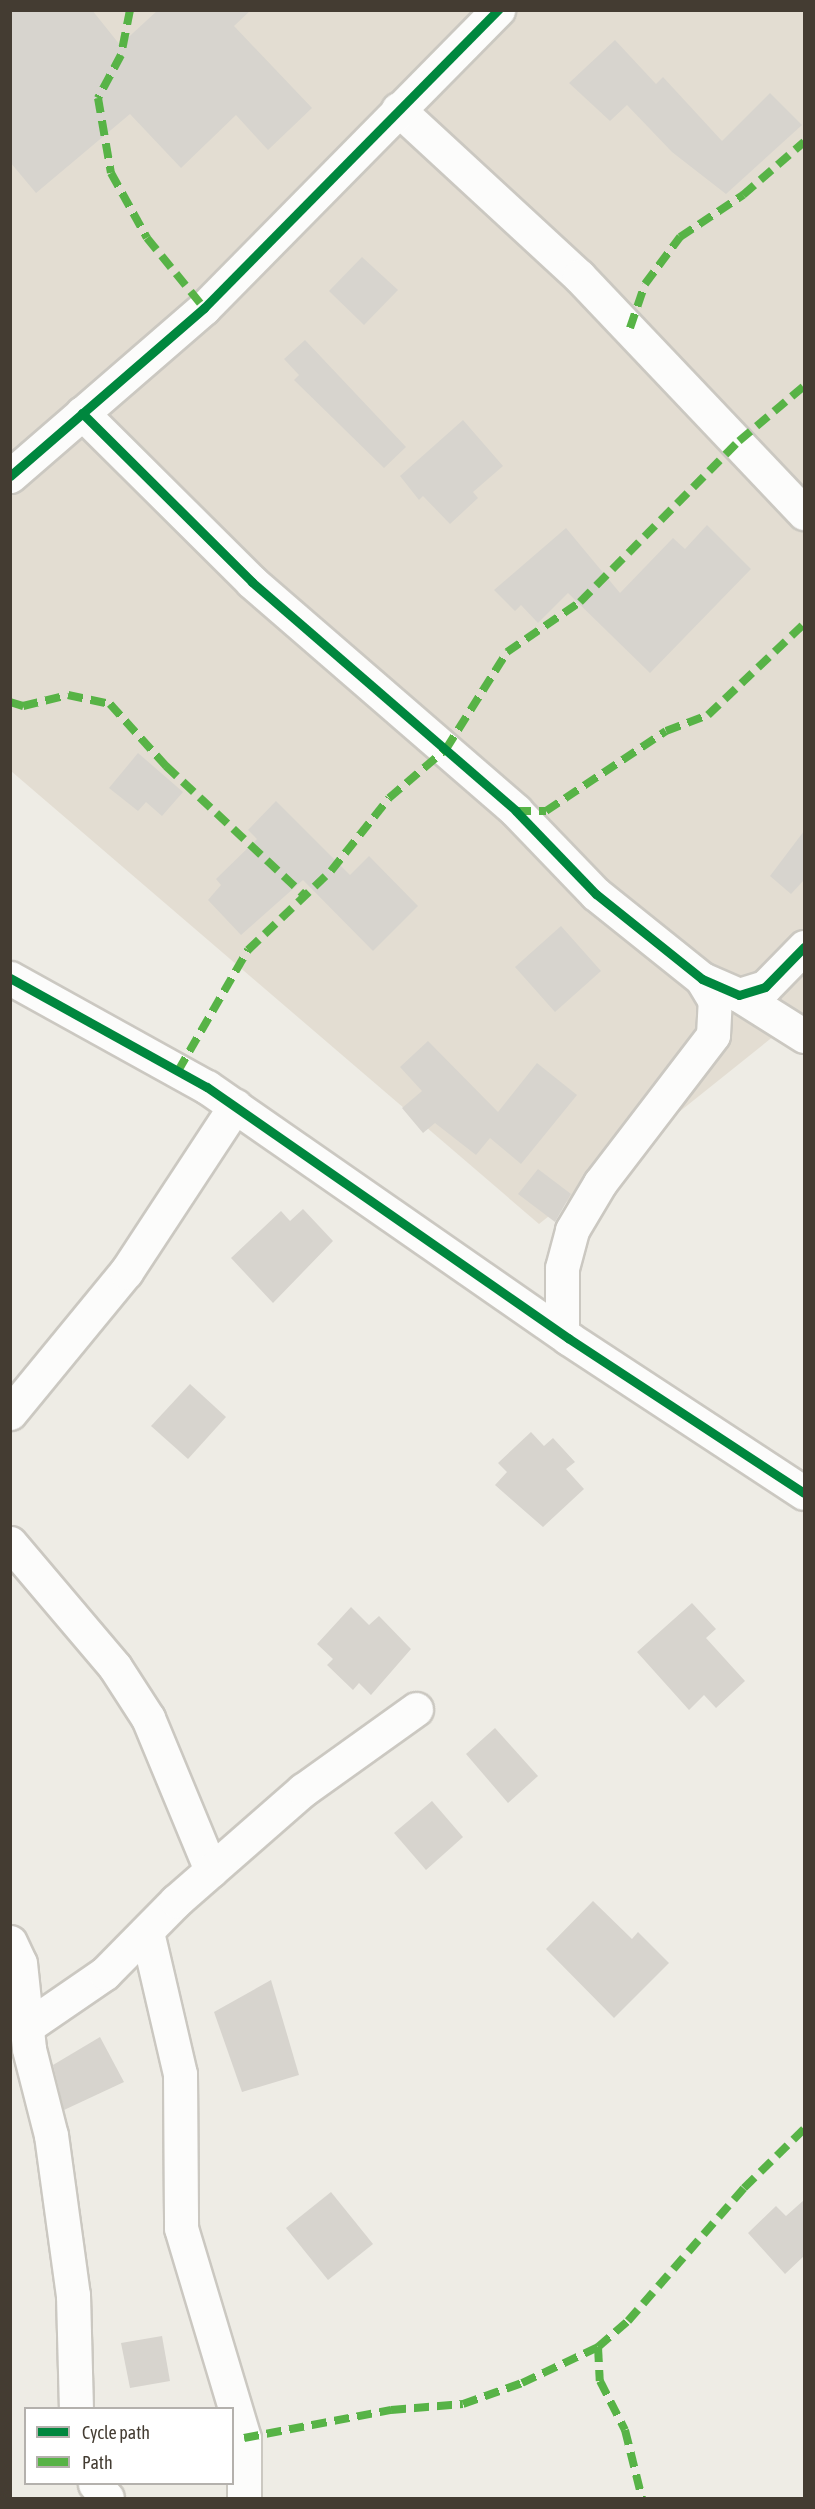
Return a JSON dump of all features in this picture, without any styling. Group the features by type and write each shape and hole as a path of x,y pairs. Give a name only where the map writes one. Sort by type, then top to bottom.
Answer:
{"street":[{"path":"10,477 204,308 498,10"},
{"path":"398,109 579,276 804,513"},
{"path":"82,413 252,582 516,811 596,894 702,979 739,995 804,1036"},
{"path":"739,995 765,987 804,947"},
{"path":"10,978 235,1106 562,1333 804,1493"},
{"path":"562,1333 561,1268 572,1230 600,1183 713,1035 715,1001 702,979"},
{"path":"10,1413 21,1386 126,1272 235,1106"},
{"path":"10,1544 115,1667 148,1718 211,1870"},
{"path":"28,2026 105,1974 211,1870 353,1750 416,1709"},
{"path":"147,1932 180,2074 181,2228 244,2438 244,2499"},
{"path":"10,1942 20,1963 28,2026 51,2135 73,2295 76,2407"},
{"path":"96,2485 107,2499"}],"shaded area":[{"path":"11,11 804,11 804,1012 539,1224 11,771"}],"building":[{"path":"10,10 92,10 120,45 158,10 251,10 234,26 312,108 268,150 236,115 181,168 130,114 36,193 10,162"},
{"path":"615,40 656,84 663,77 722,141 770,93 802,125 726,194 672,152 627,105 610,121 569,83"},
{"path":"362,257 398,290 364,325 329,291"},
{"path":"305,340 406,447 384,468 294,380 299,375 284,359"},
{"path":"463,420 503,466 473,492 478,498 450,524 423,496 419,500 400,476"},
{"path":"707,525 751,569 650,673 568,593 538,623 521,605 515,611 494,590 566,528 620,593 673,538 685,549"},
{"path":"138,753 183,792 162,816 146,802 138,811 109,788"},
{"path":"276,801 350,875 369,856 418,906 373,951 303,880 241,935 208,900 221,885 216,879 257,839 248,830"},
{"path":"804,831 804,880 791,894 770,876"},
{"path":"561,926 601,971 555,1012 515,967"},
{"path":"428,1041 498,1112 537,1063 577,1095 521,1164 490,1138 476,1155 435,1123 423,1133 402,1108 422,1091 400,1067"},
{"path":"538,1169 571,1194 555,1222 518,1194"},
{"path":"303,1209 333,1241 273,1303 231,1258 281,1211 290,1221"},
{"path":"190,1384 226,1417 188,1459 151,1426"},
{"path":"531,1432 544,1446 553,1438 575,1462 566,1469 584,1489 543,1527 495,1485 507,1472 498,1463"},
{"path":"692,1603 716,1629 706,1638 745,1681 716,1708 704,1695 689,1710 637,1652"},
{"path":"351,1607 369,1625 379,1616 411,1649 371,1695 359,1683 353,1690 327,1665 333,1659 317,1644"},
{"path":"495,1728 538,1776 508,1803 466,1754"},
{"path":"432,1801 463,1837 426,1870 394,1833"},
{"path":"593,1901 632,1939 638,1932 669,1963 614,2018 546,1949"},
{"path":"271,1980 299,2075 242,2092 214,2012"},
{"path":"100,2037 124,2082 64,2110 53,2065"},
{"path":"331,2192 373,2244 328,2280 286,2228"},
{"path":"804,2200 804,2256 785,2274 748,2233 776,2206 786,2216"},
{"path":"162,2336 170,2381 130,2388 121,2343"}],"marked path":[{"path":"130,10 121,55 98,98 111,173 147,238 204,308"},
{"path":"630,328 645,284 680,237 743,195 804,142"},
{"path":"178,1071 248,950 331,871 389,798 446,749 507,652 580,602 739,441 804,386"},
{"path":"516,811 546,811 666,731 708,715 804,624"},
{"path":"10,702 23,706 68,695 110,704 166,766 304,895"},
{"path":"244,2438 391,2410 463,2404 522,2383 598,2347 628,2321 744,2188 804,2129"},
{"path":"598,2347 600,2381 625,2430 642,2498"}],"cycle path":[{"path":"10,476 204,308 498,10"},
{"path":"82,413 252,582 516,811 596,894 702,979 739,995 765,987 804,947"},
{"path":"10,978 207,1087 568,1338 804,1493"}]}
